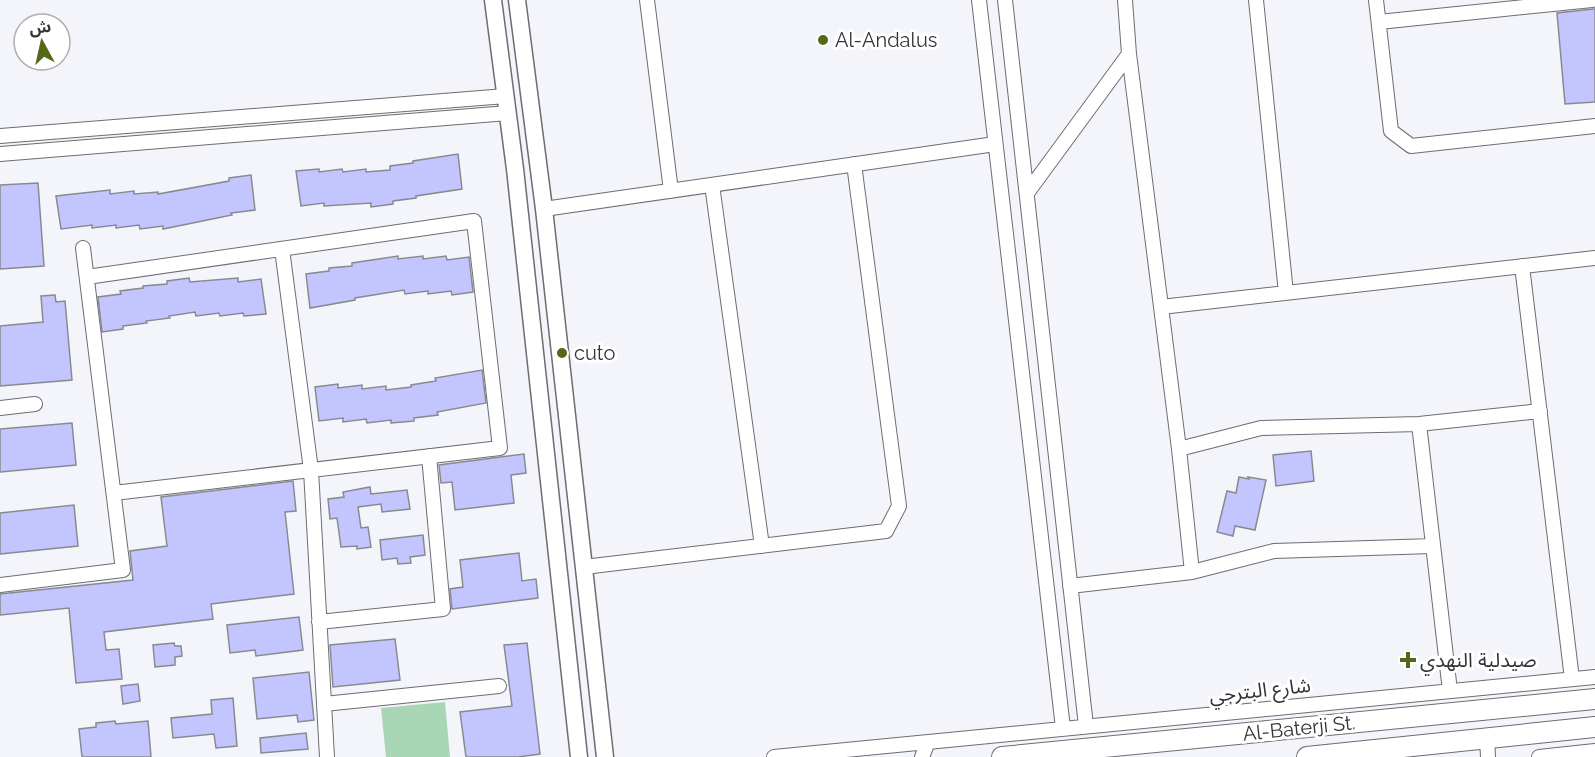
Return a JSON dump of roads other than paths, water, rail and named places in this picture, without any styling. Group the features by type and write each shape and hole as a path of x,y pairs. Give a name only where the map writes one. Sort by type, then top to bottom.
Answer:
{"main road":[{"name":"Al-Baterji St.","path":"1002,757 1595,699"},
{"name":"Al-Baterji St.","path":"1306,757 1488,748 1595,727"}],"street":[{"path":"493,0 507,105 579,757"},
{"path":"517,0 544,209 604,757"},
{"path":"647,0 671,191"},
{"path":"979,0 1063,728"},
{"path":"1005,0 1086,726"},
{"path":"1125,0 1129,54 1179,449 1192,572"},
{"path":"1256,0 1286,293"},
{"path":"1376,0 1391,131 1411,146 1595,126"},
{"path":"1379,21 1524,3 1592,0"},
{"path":"1027,194 1129,54"},
{"path":"0,154 507,105 529,94"},
{"path":"0,136 507,105"},
{"path":"544,209 995,144"},
{"path":"584,567 886,531 899,506 854,164"},
{"path":"712,185 762,546"},
{"path":"87,277 474,221 500,448 114,493"},
{"path":"0,585 123,570 83,248"},
{"path":"282,249 311,470 327,757"},
{"path":"1161,308 1595,258"},
{"path":"1522,266 1572,679"},
{"path":"0,408 35,404"},
{"path":"1179,449 1261,428 1419,424 1540,411"},
{"path":"1419,424 1450,691"},
{"path":"319,622 444,609 429,456"},
{"path":"1070,586 1192,572 1274,551 1433,546"},
{"name":"شارع البترجي","path":"774,757 1595,677"},
{"path":"324,704 499,686"},
{"path":"1379,698 1382,720"},
{"path":"922,757 928,742"},
{"path":"1539,757 1595,751"}],"place":[{"name":"Al-Andalus","path":"823,40"},
{"name":"cuto","path":"562,353"},
{"name":"صيدلية النهدي","path":"1408,660"}]}
